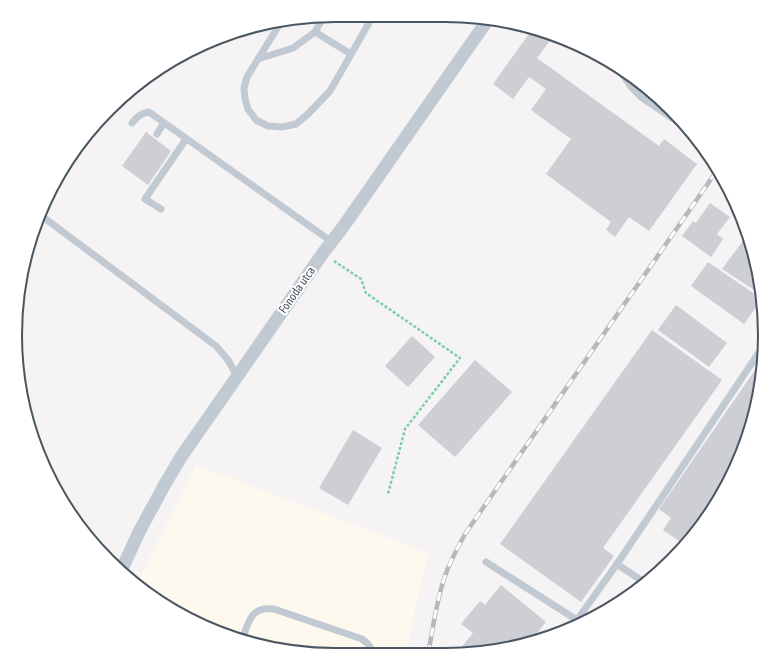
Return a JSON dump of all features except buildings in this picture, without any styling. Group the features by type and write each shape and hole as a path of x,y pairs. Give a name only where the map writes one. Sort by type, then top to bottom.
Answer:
{"street":[{"name":"Fonoda utca","path":"124,565 139,532 181,457 484,25"}],"lane":[{"path":"278,27 247,77 244,88 248,109 256,120 268,126 282,128 296,124 330,91 370,22"},
{"path":"258,59 292,48 315,32 320,23"},
{"path":"315,32 351,54"},
{"path":"627,81 641,97 665,113"},
{"path":"132,123 139,115 149,112 332,242"},
{"path":"157,134 164,123"},
{"path":"161,210 145,199 186,138"},
{"path":"45,218 216,346 228,360 237,376"},
{"path":"578,618 617,564 757,354"},
{"path":"486,562 576,619"},
{"path":"617,564 640,579"},
{"path":"244,634 253,614 258,610 268,608 362,639 371,648"}],"path":[{"path":"339,264 361,279 366,293 460,358 405,429 388,494"}],"shaded area":[{"path":"196,465 428,553 407,648 315,647 274,642 254,637 215,624 197,616 178,606 139,579"}],"railway":[{"path":"429,648 441,588 451,562 465,534 714,175"}]}
